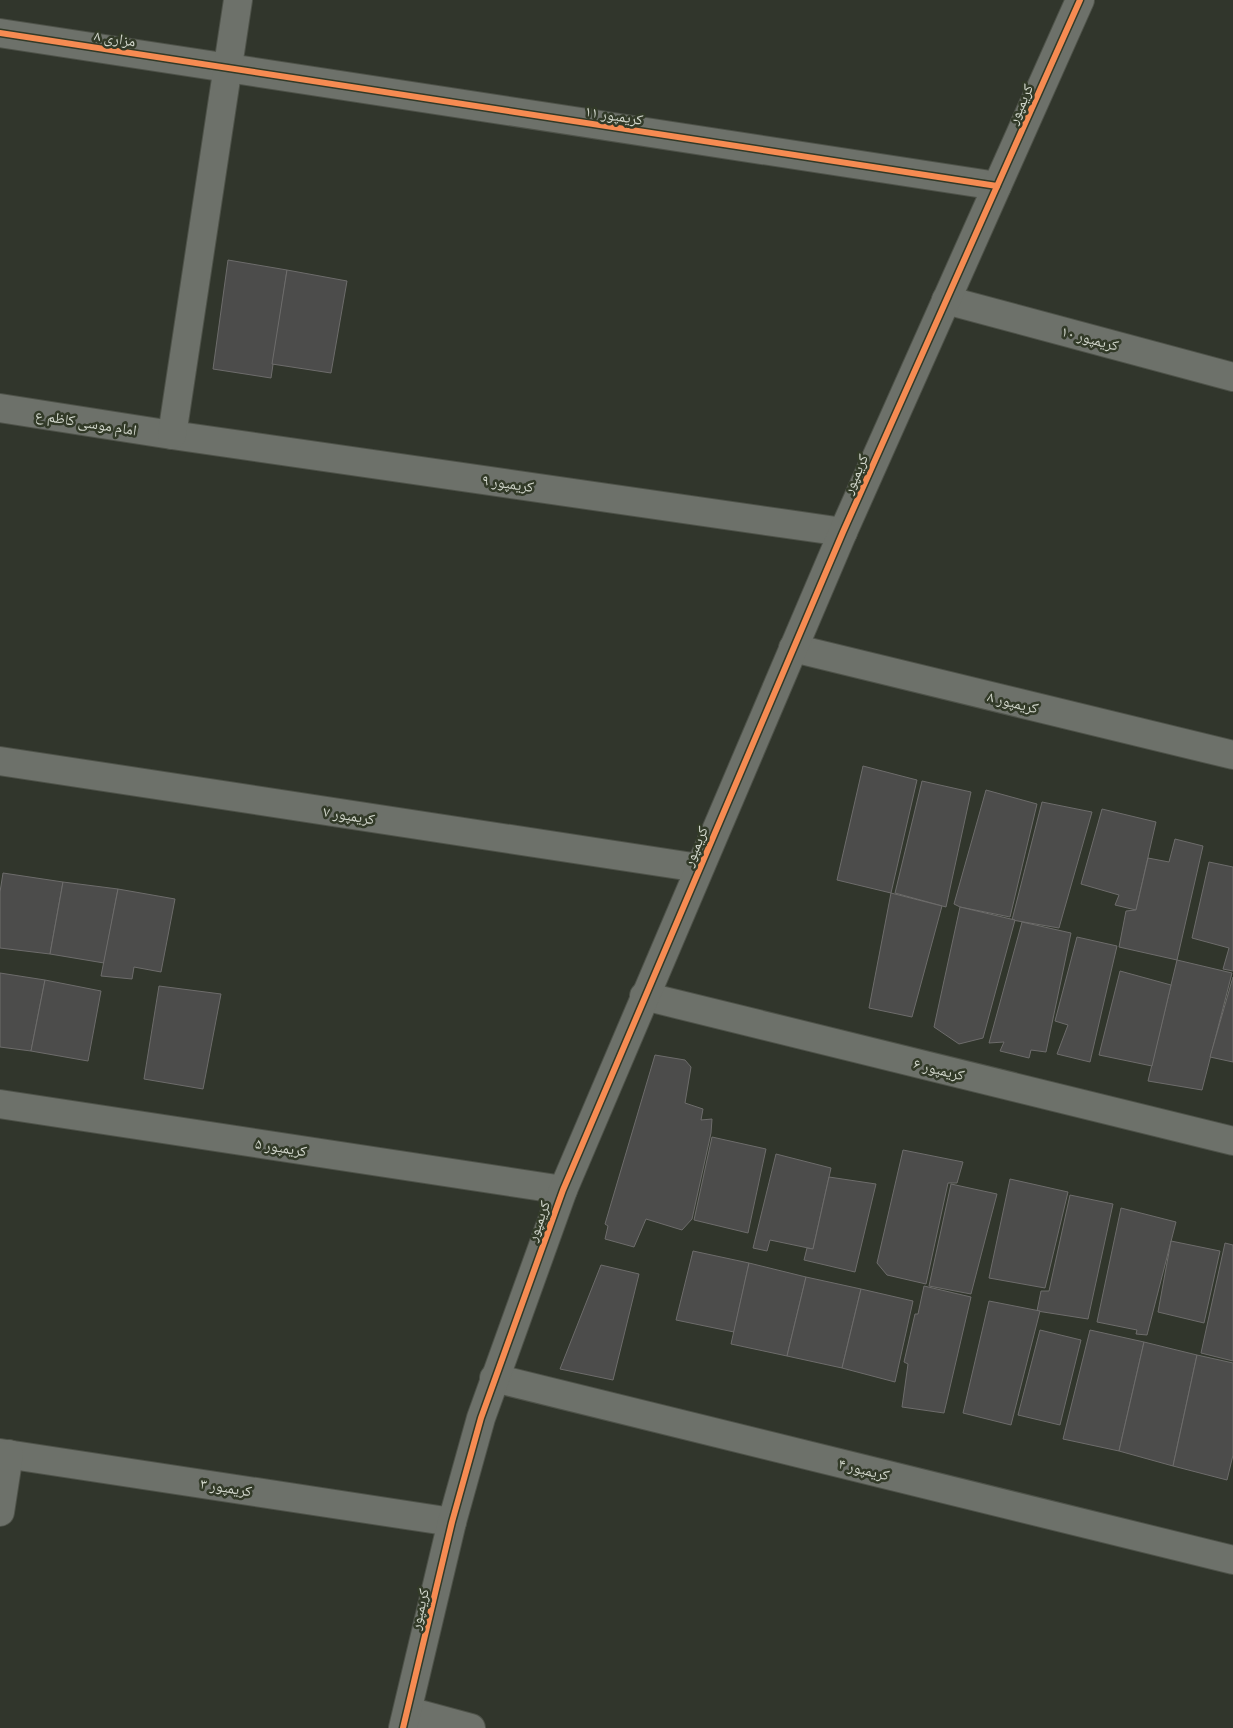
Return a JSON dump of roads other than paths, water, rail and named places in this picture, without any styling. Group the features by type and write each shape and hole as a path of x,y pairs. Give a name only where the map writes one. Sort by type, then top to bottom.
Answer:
{"street":[{"path":"172,435 238,0"},
{"name":"کریمپور","path":"406,1720 452,1522 481,1418 563,1190 843,532 1080,0"},
{"name":"مزاری ۸","path":"0,33 227,68"},
{"name":"کریمپور ۱۱","path":"227,68 997,186"},
{"name":"کریمپور ۱۰","path":"946,300 1233,377"},
{"name":"امام موسی کاظم ع","path":"0,408 172,435"},
{"name":"کریمپور ۹","path":"172,435 843,532"},
{"name":"کریمپور ۸","path":"793,648 1233,756"},
{"name":"کریمپور ۷","path":"0,762 699,868"},
{"name":"کریمپور ۶","path":"644,996 1233,1141"},
{"name":"کریمپور ۵","path":"0,1104 563,1190"},
{"name":"کریمپور ۴","path":"494,1378 1233,1560"},
{"path":"0,1512 5,1454"},
{"name":"کریمپور ۳","path":"5,1454 452,1522"},
{"path":"406,1720 471,1728"}]}
